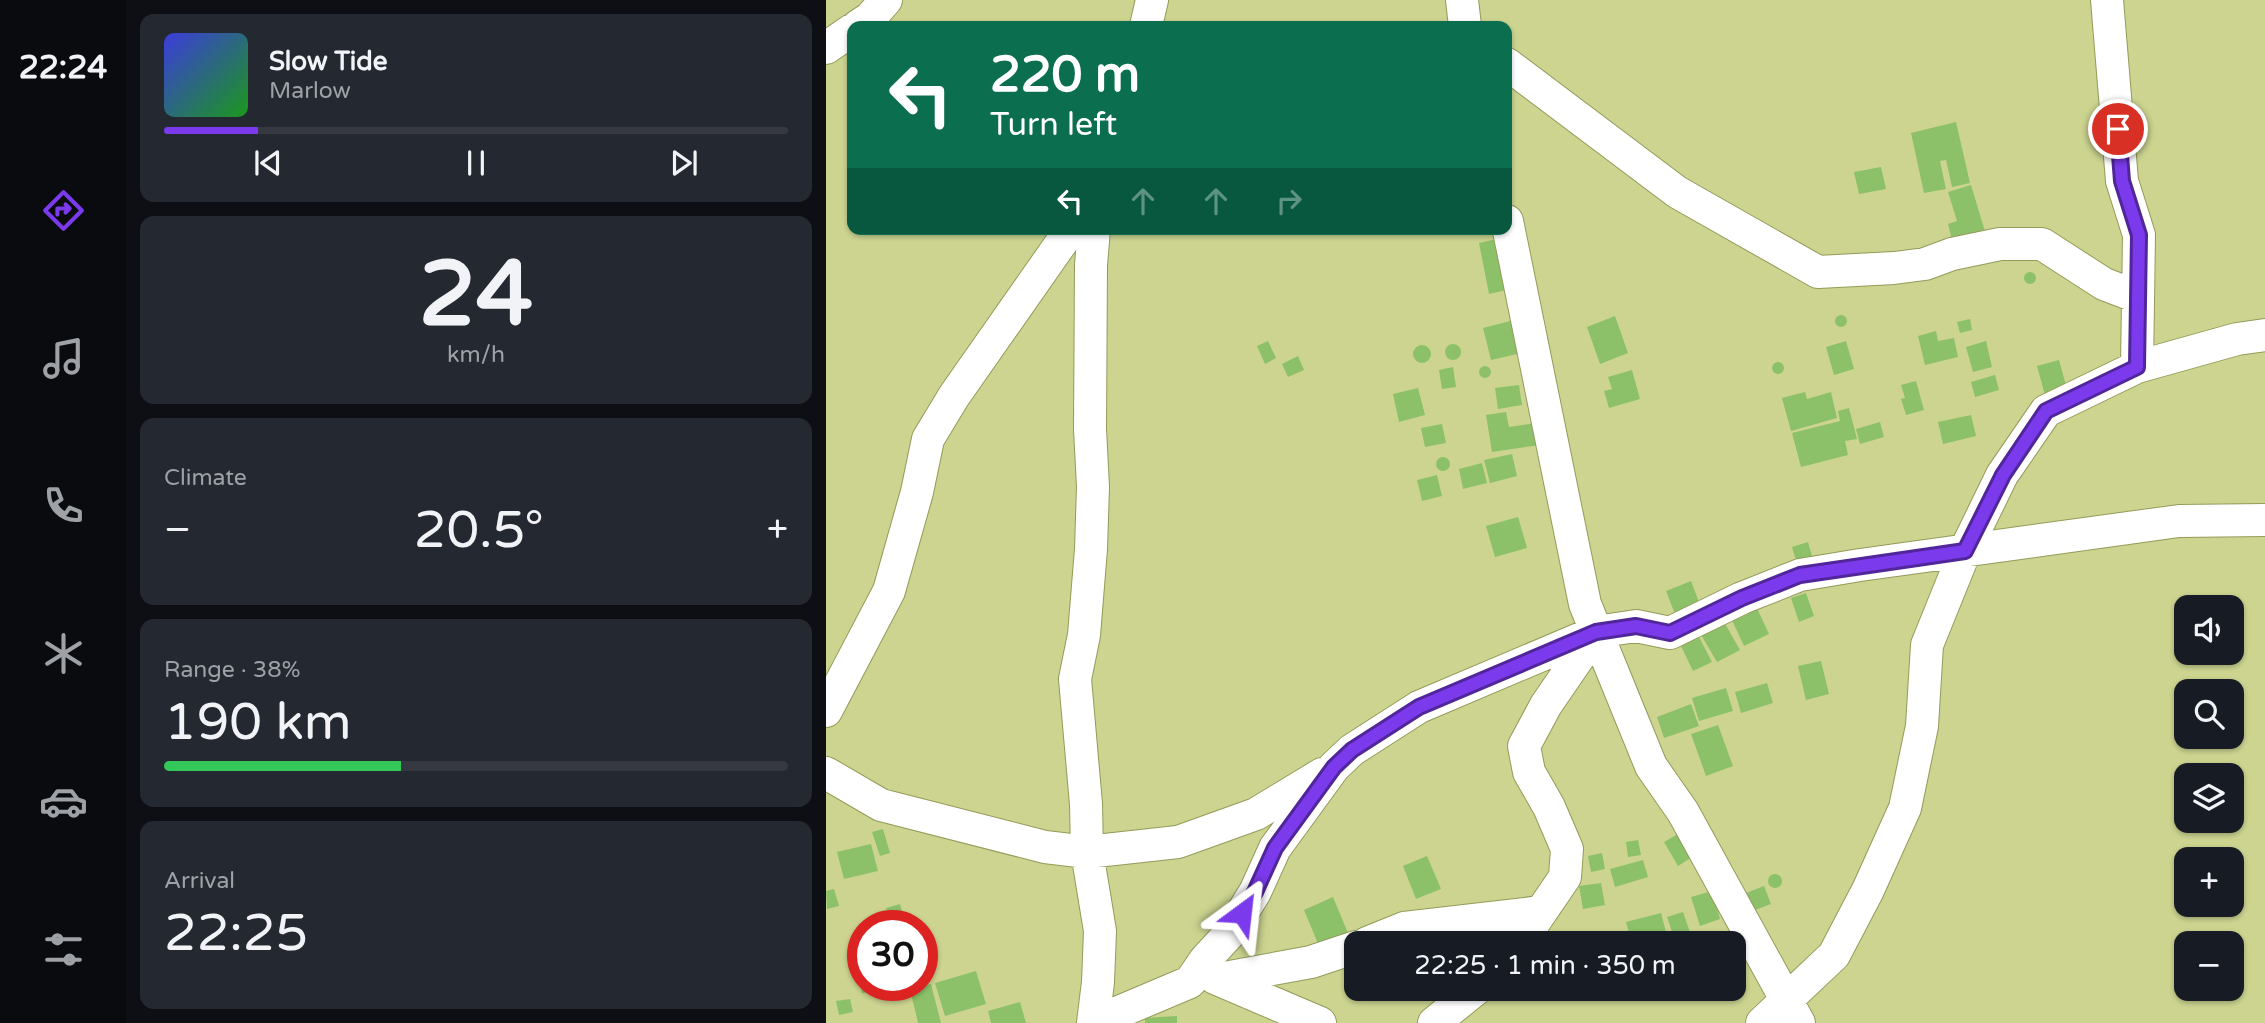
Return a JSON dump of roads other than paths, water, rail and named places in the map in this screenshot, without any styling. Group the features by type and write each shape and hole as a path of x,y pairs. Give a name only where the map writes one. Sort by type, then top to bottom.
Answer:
{"street":[{"path":"866,21 886,0"},
{"path":"1147,21 1152,0"},
{"path":"1462,0 1464,21"},
{"path":"2107,0 2122,181 2139,235 2137,367"},
{"path":"826,48 847,33"},
{"path":"1512,68 1676,192 1818,272 1925,264 1952,254 2000,244 2042,243 2104,284 2138,297"},
{"path":"826,711 889,590 917,492 928,439 954,396 1067,235"},
{"path":"1094,235 1090,429 1092,537 1084,635 1075,679 1086,804 1087,852 1100,931 1093,1023 1207,977 1311,962 1344,951"},
{"path":"1510,235 1585,604 1651,766 1683,811 1793,1011"},
{"path":"1762,1023 1793,1011 1834,955 1868,890 1905,808 1922,726 1927,646 1965,551 2003,475 2046,411 2137,367 2237,339 2265,335"},
{"path":"1207,977 1205,960 1229,934 1255,892 1275,848 1334,767 1352,750 1419,707 1596,632 1636,626 1670,633 1742,598 1800,575 2179,521 2265,520"},
{"path":"1528,931 1565,877 1567,849 1549,807 1529,772 1524,746 1546,705 1596,632"},
{"path":"826,773 881,805 1045,847 1087,852 1178,842 1256,814 1334,767"},
{"path":"1397,931 1541,912"},
{"path":"1207,977 1320,1023"},
{"path":"1434,1023 1461,1001"}]}
